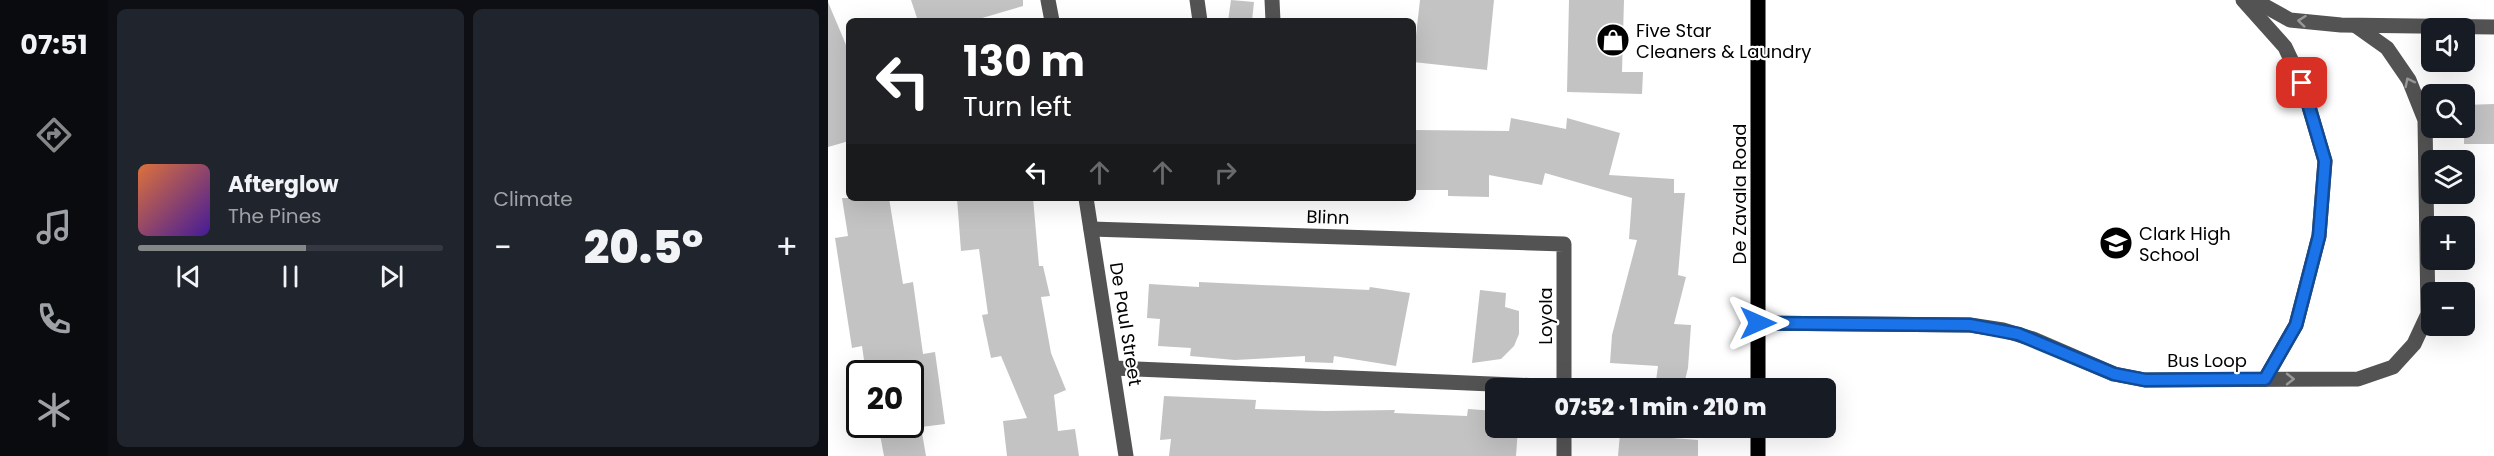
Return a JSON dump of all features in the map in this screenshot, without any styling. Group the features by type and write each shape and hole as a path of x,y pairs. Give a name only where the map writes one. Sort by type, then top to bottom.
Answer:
{"main road":[{"name":"De Zavala Road","path":"1758,0 1758,378"},
{"path":"1758,438 1758,456"}],"street":[{"path":"1048,0 1051,18"},
{"path":"1197,0 1200,18"},
{"path":"1272,0 1273,18"},
{"path":"2243,0 2285,47 2302,83 2325,161 2319,236 2296,325 2265,379"},
{"path":"2254,0 2290,20 2356,26 2494,27"},
{"name":"Bus Loop","path":"1758,323 1970,325 2003,330 2033,339 2114,374 2145,380 2358,379 2393,367 2414,344 2428,314 2425,120 2409,80 2387,48 2356,26"},
{"name":"De Paul Street","path":"1086,201 1126,456"},
{"name":"Blinn","path":"1091,229 1564,244"},
{"name":"Loyola","path":"1564,244 1564,378"},
{"path":"1113,368 1485,384"},
{"path":"1564,438 1564,456"}],"building":[{"path":"911,0 1023,0 1023,6 982,18 917,18"},
{"path":"1231,0 1254,2 1252,18 1228,18"},
{"path":"1420,0 1494,0 1487,70 1416,62"},
{"path":"1569,0 1624,0 1622,72 1643,72 1642,94 1567,92"},
{"path":"828,2 846,45 846,142 828,147"},
{"path":"2494,104 2494,144 2464,144 2464,138 2475,138 2475,105"},
{"path":"1511,118 1566,129 1567,118 1620,133 1609,175 1674,179 1674,193 1685,193 1678,275 1686,277 1674,324 1691,325 1686,378 1656,378 1658,366 1610,363 1612,335 1637,240 1629,239 1632,198 1545,173 1542,185 1489,175 1489,197 1448,196 1448,190 1416,190 1416,130 1509,131"},
{"path":"842,198 846,198 846,201 889,201 903,284 913,282 923,354 935,352 945,424 924,427 924,360 864,360 862,346 852,348 835,238 848,236"},
{"path":"957,201 1033,201 1039,266 1043,266 1050,296 1041,297 1051,353 1066,390 1054,395 1058,431 1075,429 1079,456 1007,456 1003,421 1027,418 1001,356 991,358 982,315 988,314 979,249 961,251"},
{"path":"1199,282 1369,290 1370,287 1410,293 1396,366 1334,356 1333,363 1305,362 1305,356 1235,360 1190,356 1191,348 1158,346 1160,319 1147,318 1149,284 1199,287"},
{"path":"1480,290 1506,293 1505,307 1519,311 1519,334 1514,346 1501,359 1472,363"},
{"path":"1164,396 1256,400 1255,409 1395,410 1394,413 1467,416 1468,409 1485,410 1485,438 1517,438 1516,456 1169,456 1171,439 1160,440"},
{"path":"881,438 923,438 926,456 884,456"},
{"path":"1620,438 1698,440 1698,456 1618,456"}],"place":[{"name":"Five Star Cleaners & Laundry","path":"1613,40"},
{"name":"Clark High School","path":"2116,243"}],"route":[{"path":"1758,323 1970,325 2018,334 2114,374 2145,380 2265,379 2296,325 2319,236 2325,161 2302,83"}]}
